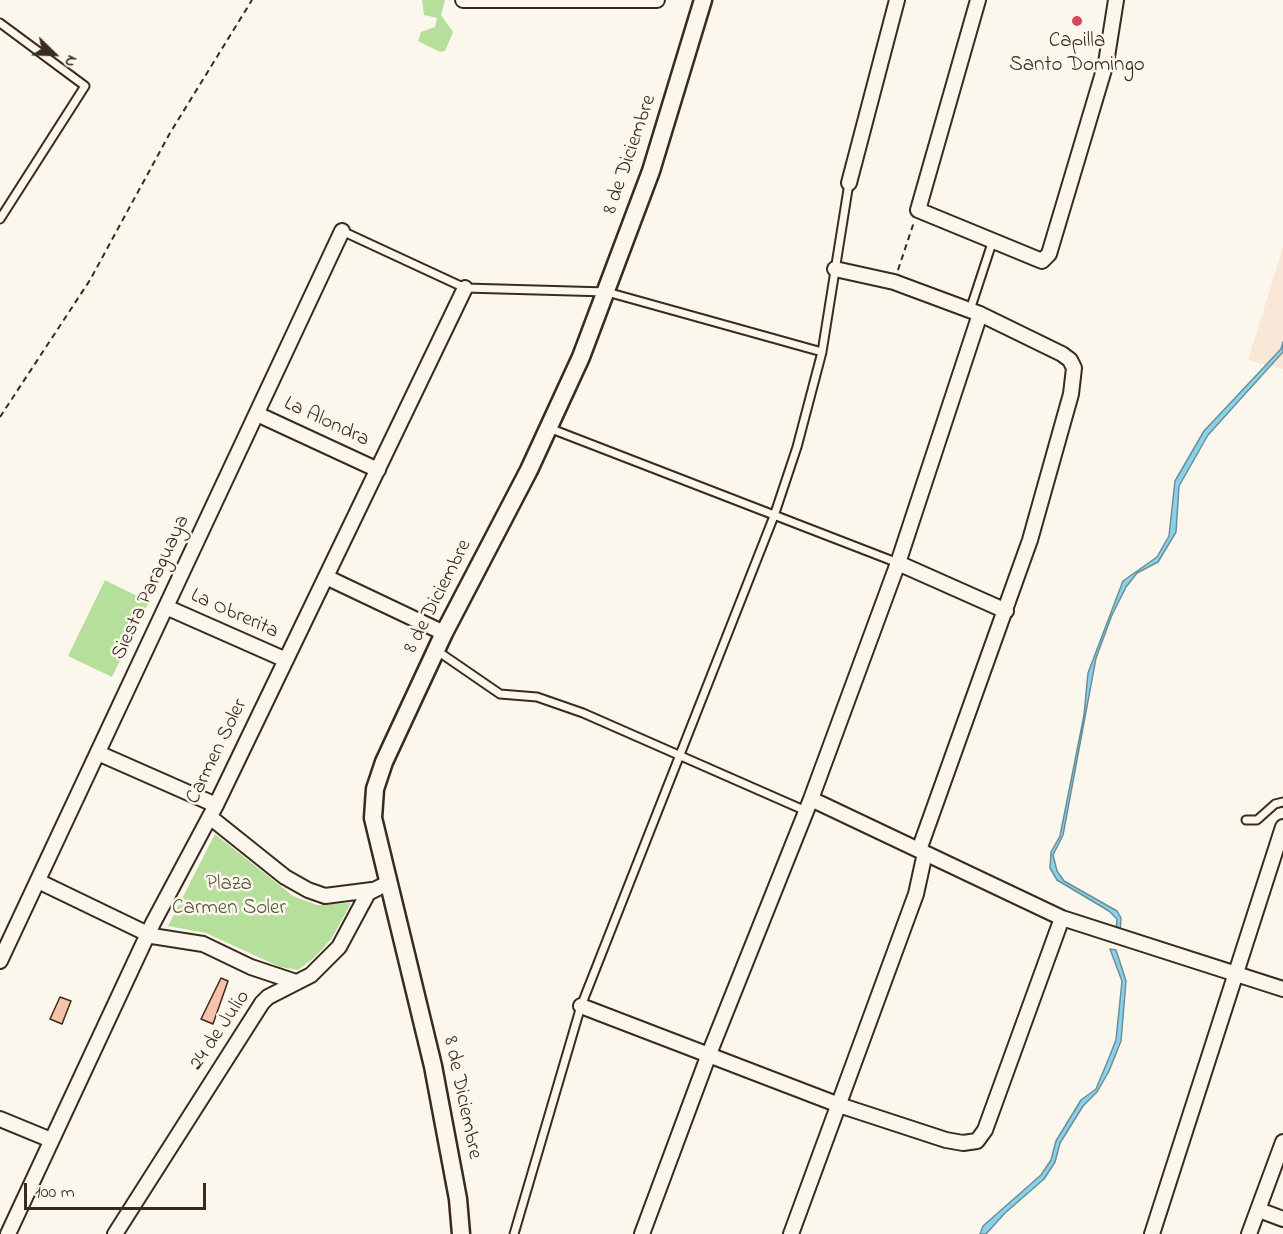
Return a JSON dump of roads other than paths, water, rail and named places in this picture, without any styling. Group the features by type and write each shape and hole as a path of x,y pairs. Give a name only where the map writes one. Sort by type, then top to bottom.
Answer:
{"street":[{"path":"463,0 657,0"},
{"name":"8 de Diciembre","path":"461,1234 458,1199 435,1077 373,818 377,781 444,633 549,428 607,292 669,117 703,0"},
{"path":"849,183 897,0"},
{"path":"978,0 918,210 992,243 1042,261 1048,254 1106,63 1116,0"},
{"name":"Siesta Paraguaya","path":"0,962 342,231"},
{"path":"791,1234 916,894 922,852 1052,469 1071,394 1074,368 1070,360 1062,354 975,312 894,282 835,269"},
{"name":"Carmen Soler","path":"8,1234 148,934 213,811 465,288"},
{"path":"642,1234 709,1054 809,805 898,563 975,312"},
{"name":"La Alondra","path":"257,414 378,470"},
{"path":"898,563 1006,610"},
{"path":"326,578 444,633"},
{"name":"La Obrerita","path":"166,607 286,660"},
{"path":"98,753 213,811 285,877 308,890 325,896 372,890 388,883"},
{"path":"809,805 922,852 1062,918 1283,989"},
{"path":"1152,1234 1280,849 1283,827"},
{"path":"38,881 148,934 203,944 251,967 296,982"},
{"name":"24 de Julio","path":"115,1234 262,1003 311,975 339,947 364,898 372,890"},
{"path":"581,1006 839,1105 946,1140 963,1143 977,1141 985,1130 1062,918"},
{"path":"0,1119 51,1140"},
{"path":"1249,1234 1283,1142"},
{"path":"1259,1210 1283,1219"}],"lane":[{"path":"0,23 85,86 0,219"},
{"path":"514,1234 581,1006 774,516 797,447 822,352 849,183"},
{"path":"342,231 465,288 607,292 822,352"},
{"path":"975,312 992,243"},
{"path":"549,428 898,563"},
{"path":"436,650 500,694 537,697 809,805"},
{"path":"1245,820 1257,820 1275,804 1283,802"}],"water":[{"path":"1283,342 1283,352 1208,435 1179,486 1176,532 1158,562 1137,573 1126,587 1112,615 1096,658 1063,835 1053,855 1057,871 1064,881 1117,911 1121,918 1120,934 1116,933 1117,919 1109,911 1057,880 1050,868 1051,852 1060,836 1084,715 1088,673 1123,581 1157,557 1169,536 1175,481 1204,431 1281,349"},
{"path":"1110,949 1116,950 1126,981 1121,1041 1109,1071 1097,1092 1083,1106 1060,1143 1055,1162 1044,1179 1005,1213 986,1234 980,1234 983,1226 1041,1175 1051,1160 1056,1141 1081,1100 1096,1089 1116,1040 1122,981"}],"place":[{"name":"Capilla Santo Domingo","path":"1077,21"}],"park label":[{"name":"Plaza Carmen Soler","path":"229,898"}]}
